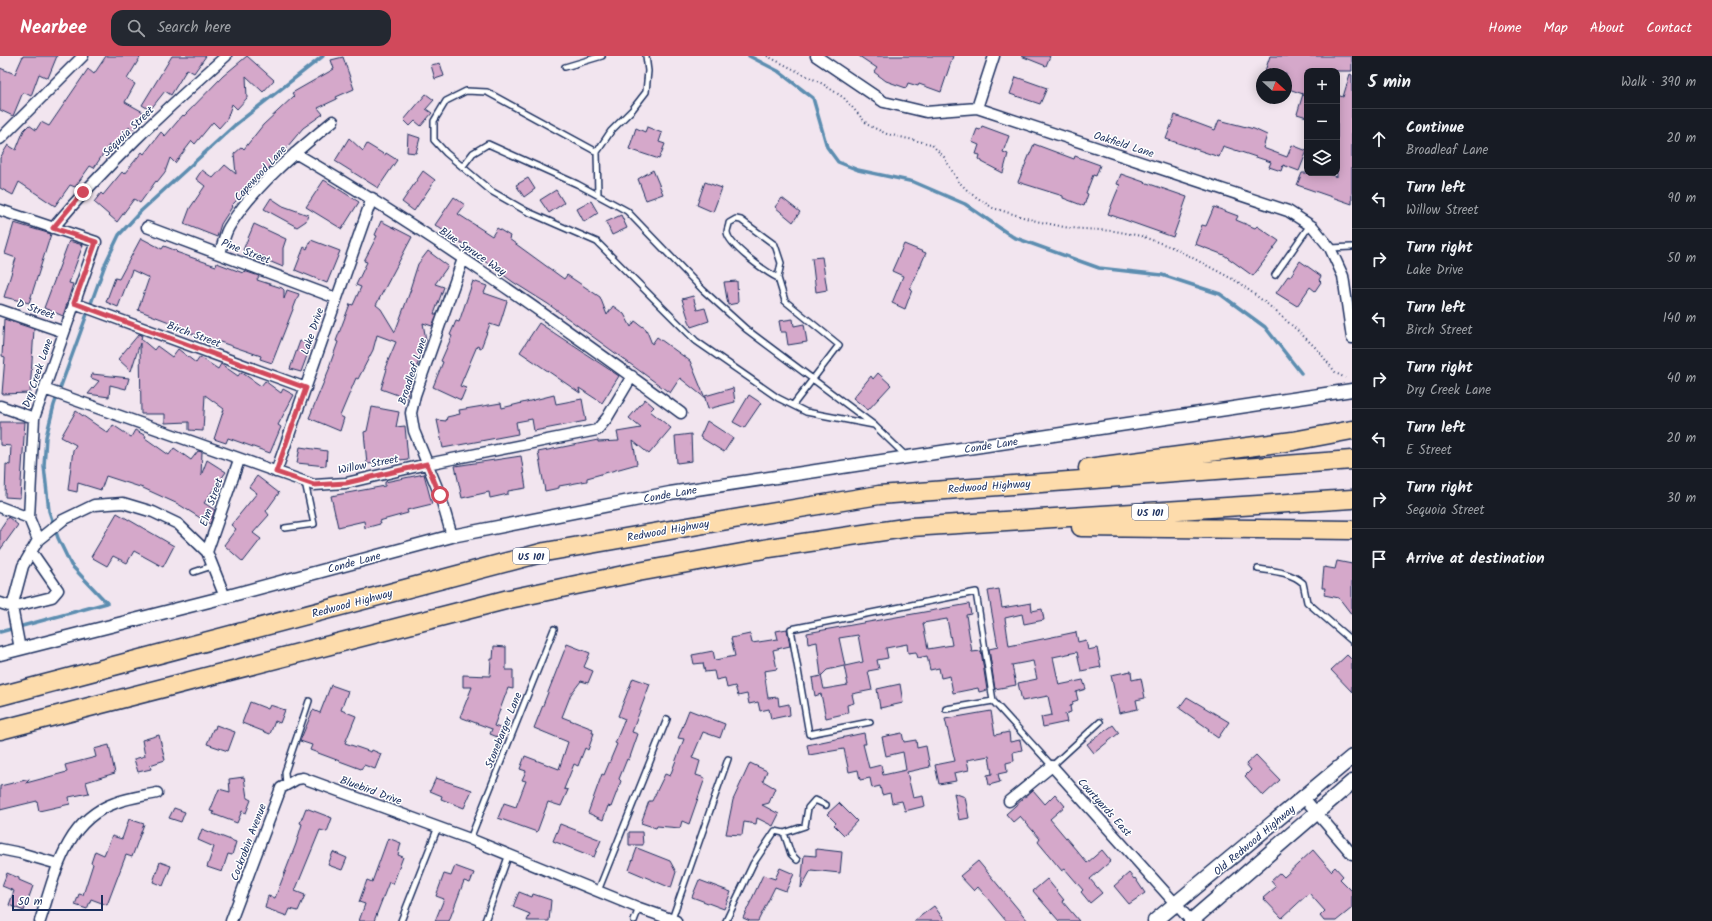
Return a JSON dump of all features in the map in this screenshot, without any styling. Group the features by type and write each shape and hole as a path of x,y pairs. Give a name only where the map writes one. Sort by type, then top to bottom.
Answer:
{"highway":[{"path":"941,490 1143,460 1293,441 1352,430"},
{"name":"Redwood Highway","path":"0,696 546,552 879,495 1352,460"},
{"name":"US 101","path":"0,730 509,599 638,572 769,548 911,527 1352,499"},
{"path":"949,525 1352,530"}],"main road":[{"name":"Old Redwood Highway","path":"1155,921 1352,757"},
{"name":"Old Redwood Highway","path":"1191,921 1352,782"}],"street":[{"path":"0,139 83,56"},
{"name":"Sequoia Street","path":"53,228 88,187 183,94 226,56"},
{"name":"Oakfield Lane","path":"816,56 884,102 926,112 977,108 1288,211 1310,225 1330,248 1343,276 1350,306 1352,338"},
{"path":"977,108 994,56"},
{"name":"Capewood Lane","path":"220,253 228,228 249,200 295,153 333,121"},
{"name":"Blue Spruce Way","path":"295,153 372,198 463,258 632,376"},
{"name":"Lake Drive","path":"276,472 372,198"},
{"path":"0,210 53,228"},
{"name":"Dry Creek Lane","path":"38,540 29,518 34,418 47,391 64,332 78,304 96,242 53,228"},
{"name":"Pine Street","path":"147,228 220,253 336,298"},
{"name":"Broadleaf Lane","path":"452,536 440,495 414,431 411,413 415,395 463,258"},
{"name":"Birch Street","path":"78,304 306,388"},
{"name":"D Street","path":"0,310 64,332"},
{"path":"632,376 681,413"},
{"name":"Willow Street","path":"47,391 239,460 314,485 346,483 427,464 596,430 607,418 632,376"},
{"name":"Conde Lane","path":"0,654 225,597 452,536 670,493 907,458 1349,384"},
{"path":"0,406 34,418"},
{"name":"Elm Street","path":"206,552 239,460"},
{"path":"20,649 12,607 23,566 38,540 47,532 63,520 94,505 123,503 153,512 178,524 206,552 225,597"},
{"path":"0,508 29,518"},
{"path":"0,603 12,607 52,597 58,590 31,551"},
{"path":"1009,801 1052,766"},
{"name":"Courtyards East","path":"1052,766 1191,921"},
{"name":"Bluebird Drive","path":"296,779 303,778 313,780 509,854 639,908 674,920"},
{"name":"Cockrobin Avenue","path":"231,921 281,788 296,779"},
{"path":"40,921 58,864 70,838 84,821 114,803 156,793"},
{"path":"1304,798 1352,854"},
{"path":"0,849 58,864"}],"lane":[{"path":"565,67 593,57 602,56"},
{"path":"598,196 597,152 611,131 632,110 646,92 648,71 646,56"},
{"path":"597,152 487,92 466,91 446,101 434,121 434,140 446,153 497,194 526,211 597,242 696,341 778,398 806,412 874,425"},
{"path":"463,166 473,153 488,144 627,210 703,290 746,329 874,425 907,458"},
{"path":"778,278 763,270 731,240 727,233 729,223 736,219 741,220 775,245 781,263 778,278 785,300 839,345 793,405"},
{"path":"1275,275 1310,225"},
{"path":"1330,248 1352,247"},
{"path":"285,528 314,524 305,482"},
{"path":"194,572 212,566"},
{"path":"1258,568 1291,575 1299,579 1304,583 1307,602 1352,641"},
{"path":"870,722 809,734 791,629 976,592 993,701 1052,766 1100,722"},
{"name":"Stonebarger Lane","path":"470,839 554,629"},
{"path":"286,785 285,772 309,701"},
{"path":"946,709 993,701"},
{"path":"598,891 667,719"},
{"path":"674,920 728,759"},
{"path":"726,921 753,864 775,831 784,833 806,826 808,808 815,800 826,805"},
{"path":"401,921 438,827"},
{"path":"784,833 791,854 797,860"},
{"path":"485,921 509,854"},
{"path":"634,921 639,908"}],"path":[{"path":"767,56 823,84 844,98 868,125 887,134 915,139 931,144 944,157 958,181 970,193 993,208 1036,221 1069,228 1115,231 1141,236 1174,248 1238,282 1290,324 1318,350 1336,373 1349,384"}],"building":[{"path":"23,56 57,56 48,78 39,74 31,96 23,92 13,116 0,110 0,68 15,74"},
{"path":"106,56 141,56 127,79 135,84 125,102 145,113 133,130 129,127 114,149 109,145 94,168 90,166 75,187 70,185 55,206 19,182 13,195 0,188 0,158 8,145 16,150 24,130 29,125 36,130 41,122 49,126 88,69 94,74"},
{"path":"172,56 206,56 194,73 187,69 171,95 165,91 150,110 142,105"},
{"path":"247,56 274,80 263,92 246,76 247,98 237,109 232,104 227,119 219,128 213,122 195,144 192,141 175,163 170,158 165,172 157,182 156,181 140,203 134,199 117,222 94,202 101,193 103,195 122,172 124,174 142,152 144,154 161,132 165,136 183,115 184,116 223,76"},
{"path":"859,56 953,56 941,92 919,84 918,86 908,83 906,88 886,81 874,72 877,68"},
{"path":"1021,56 1050,56 1046,66"},
{"path":"1270,56 1352,56 1352,71 1340,71 1340,68 1304,68 1304,116 1297,114 1303,94 1292,90 1292,68 1266,68"},
{"path":"343,57 354,89 336,97 337,99 318,108 323,114 303,128 272,165 231,206 232,207 221,224 217,237 184,224 190,208 205,186 196,179 202,170 213,178 225,165 236,174 234,154 242,147 244,149 263,125 294,96 292,93 334,69 331,60"},
{"path":"440,63 444,76 435,79 431,65"},
{"path":"1350,74 1352,75 1352,204 1297,185 1302,173 1304,173 1304,176 1340,176 1340,96 1343,97"},
{"path":"1016,77 1047,88 1040,104 1010,94"},
{"path":"426,94 434,100 426,109 432,113 421,126 415,121 410,126 404,120"},
{"path":"1175,115 1215,130 1219,120 1254,129 1267,135 1263,148 1287,157 1292,145 1304,150 1304,158 1299,171 1283,165 1281,171 1269,167 1271,162 1223,146 1219,157 1166,139"},
{"path":"982,126 1009,136 1003,152 1008,154 1003,173 982,162 979,159 980,155 976,154 979,145 972,142 977,129 980,130"},
{"path":"647,127 662,133 659,142 665,144 659,159 629,149 636,128 645,132"},
{"path":"408,134 420,138 416,153 407,152"},
{"path":"349,138 363,151 367,144 385,155 386,153 397,160 378,188 335,161"},
{"path":"1034,144 1074,159 1075,156 1100,165 1096,176 1093,175 1086,193 1088,194 1084,206 1063,198 1063,196 1018,182"},
{"path":"653,170 663,194 646,200 638,179"},
{"path":"423,171 435,180 414,211 402,202"},
{"path":"1121,174 1187,197 1173,237 1108,214 1120,185 1117,184"},
{"path":"528,178 535,189 524,197 516,185"},
{"path":"324,180 359,202 342,229 306,207"},
{"path":"705,182 722,188 713,212 697,205"},
{"path":"556,190 564,203 549,213 540,200"},
{"path":"454,197 465,205 458,214 492,236 497,228 510,236 509,239 564,279 567,275 600,297 607,315 613,306 624,314 631,327 635,321 646,329 652,344 657,337 690,361 705,398 680,378 670,393 548,304 513,282 483,260 485,259 435,225"},
{"path":"271,198 283,206 308,215 306,221 297,227 264,209"},
{"path":"782,198 800,212 793,222 775,207"},
{"path":"591,201 598,213 584,222 577,209"},
{"path":"1214,207 1238,216 1236,220 1255,228 1257,226 1279,241 1253,276 1224,255 1195,244 1202,225 1206,226"},
{"path":"621,215 627,228 612,235 606,222"},
{"path":"381,221 412,237 376,305 381,309 395,332 411,289 418,264 428,251 448,266 435,284 444,287 434,314 437,314 432,326 423,323 426,340 406,398 381,389 387,369 385,368 396,342 377,335 373,350 358,379 356,378 340,416 344,418 340,431 309,418 330,367 338,342 336,341 350,304 353,305 361,287 356,285 367,262 364,261 377,236 375,235"},
{"path":"14,223 51,234 29,303 4,297 16,258 5,254"},
{"path":"254,224 286,239 283,248 283,267 264,259 265,257 243,250"},
{"path":"141,238 162,249 164,246 177,251 176,252 216,266 217,263 243,273 244,271 259,276 257,280 282,288 284,290 284,299 287,290 299,294 272,363 260,359 261,356 176,328 177,325 138,310 149,278 132,270 118,307 106,302 115,278 119,279"},
{"path":"311,240 340,251 327,283 295,270 304,247 307,249"},
{"path":"69,241 83,245 69,283 73,284 63,316 44,308"},
{"path":"904,244 926,253 910,289 912,290 905,309 892,303 903,276 892,271"},
{"path":"822,257 827,290 816,292 812,258"},
{"path":"1300,261 1321,276 1319,280 1321,282 1315,291 1310,287 1297,306 1276,293 1288,276 1290,277"},
{"path":"473,281 487,286 484,293 507,301 499,327 490,324 481,348 477,346 460,386 466,388 461,400 433,387 443,362 441,361 452,336 450,335 456,321 459,322"},
{"path":"737,281 738,303 728,305 724,282"},
{"path":"693,296 697,310 705,308 709,321 691,327 682,299"},
{"path":"4,319 34,329 30,393 2,394 5,357 2,356"},
{"path":"793,319 794,326 804,324 807,342 788,345 786,332 781,332 779,321"},
{"path":"539,323 619,376 602,403 579,388 580,393 520,352"},
{"path":"139,334 142,335 141,339 154,350 157,346 172,357 178,349 196,363 200,357 218,369 221,364 238,376 241,372 261,386 265,381 281,393 283,389 294,395 278,425 281,427 270,453 228,438 226,443 214,439 224,409 205,395 203,431 189,430 189,422 165,423 165,414 141,414 140,343 131,371 118,359"},
{"path":"300,341 311,345 301,372 290,369"},
{"path":"878,373 891,385 868,410 853,398 871,376 873,379"},
{"path":"92,374 129,378 126,389 110,385 109,397 88,394 99,381 91,378"},
{"path":"733,388 735,402 708,409 705,396"},
{"path":"554,395 556,404 582,399 586,421 534,431 532,419 516,422 518,434 443,448 437,420 446,421 447,417 460,414 459,410 501,403 502,408"},
{"path":"749,395 761,403 744,428 733,422"},
{"path":"645,399 654,407 650,411 671,428 649,454 633,441 637,464 587,478 587,481 559,486 559,488 545,491 538,452 598,440 598,442 619,441 617,432 641,428 629,418"},
{"path":"372,407 399,412 396,427 405,426 408,459 367,464 364,432 367,431"},
{"path":"76,411 108,433 113,425 131,437 135,430 146,436 145,438 169,455 174,448 191,460 198,451 202,452 201,476 207,460 226,472 204,503 215,510 210,524 178,504 143,488 106,476 101,490 78,483 77,492 68,490 73,450 76,445 61,437"},
{"path":"707,421 733,438 724,452 700,437"},
{"path":"0,422 25,422 20,498 5,497 6,464 10,465 11,446 0,445"},
{"path":"691,434 692,461 677,463 675,436"},
{"path":"300,447 327,451 326,466 297,463"},
{"path":"521,456 526,488 508,491 508,494 490,498 489,492 462,498 455,466"},
{"path":"424,474 432,504 407,510 408,513 379,521 380,524 365,528 364,521 338,527 331,496 385,486 385,482"},
{"path":"257,476 279,493 266,511 269,515 253,533 261,539 243,562 224,545 236,529 231,525 257,493 249,487"},
{"path":"117,513 174,546 163,567 134,551 127,563 113,556 107,566 91,557"},
{"path":"8,517 18,525 0,550 0,529"},
{"path":"1337,561 1352,564 1352,615 1339,598 1324,595 1325,588 1322,588 1324,567 1335,569"},
{"path":"999,589 1002,608 1031,603 1032,611 1042,609 1044,620 1024,624 1022,614 1005,618 1009,646 1076,632 1078,642 1086,640 1088,650 1097,648 1101,667 1081,671 1077,652 1053,657 1059,685 1083,680 1086,689 1076,692 1078,700 1072,702 1073,705 1070,706 1071,712 1065,714 1067,722 1043,727 1041,717 1052,715 1048,696 1022,701 1018,683 1037,679 1033,661 1012,665 1016,685 995,689 989,649 998,647 988,591"},
{"path":"969,604 971,614 966,615 972,652 981,651 987,690 979,692 978,688 953,693 950,676 941,678 939,668 930,670 927,656 918,658 916,652 908,653 907,644 886,648 888,658 877,660 879,669 868,671 872,690 852,694 854,703 847,705 848,713 826,718 821,694 815,696 812,678 821,676 817,642 808,644 807,633","holes":["947,619 952,645 928,649 923,623","858,635 863,662 845,666 839,638","844,666 848,685 824,689 821,676 827,670"]},
{"path":"787,629 790,646 773,650 777,669 764,671 768,698 778,697 779,706 789,704 790,715 771,719 769,709 760,711 758,702 749,704 747,694 738,696 735,686 727,688 725,678 716,680 714,671 705,672 703,663 694,664 692,655 713,651 715,660 735,656 731,638 750,634 752,643 778,639 776,631"},
{"path":"567,644 590,653 584,667 593,671 588,683 581,681 571,694 562,717 593,729 592,733 594,733 588,750 585,748 578,766 574,764 564,789 568,790 561,806 548,802 537,832 498,818 504,803 516,807 526,781 522,780 526,771 520,769 525,756 559,769 568,742 534,728"},
{"path":"494,646 506,647 506,670 513,670 513,689 508,688 494,726 503,729 500,738 490,734 492,729 460,717 472,687 463,687 463,675 490,676 491,659 493,659"},
{"path":"1347,655 1352,660 1352,692 1331,670"},
{"path":"1131,671 1132,680 1141,678 1145,698 1136,700 1138,709 1119,713 1111,675"},
{"path":"633,678 650,684 632,732 638,734 629,760 627,759 619,779 621,781 611,807 608,806 603,820 588,813 602,774 604,775 617,744 615,743 625,719 618,716"},
{"path":"900,684 903,703 880,708 877,689"},
{"path":"331,685 348,691 341,710 356,716 345,743 381,754 375,769 364,765 361,769 310,750 312,745 300,741 313,710 320,713"},
{"path":"1187,697 1229,722 1218,738 1208,731 1209,729 1179,708"},
{"path":"250,702 268,709 270,705 285,710 280,723 275,721 270,734 242,723"},
{"path":"689,710 725,724 720,738 703,732 692,758 700,761 696,775 705,778 689,824 682,821 680,828 657,826 656,828 641,823 649,801 652,801 665,774 670,776 684,739 678,738"},
{"path":"991,711 995,735 1009,732 1010,742 1020,740 1022,750 1013,752 1014,761 1006,763 1007,772 998,774 1000,782 989,785 987,775 992,774 989,756 967,760 969,770 954,773 956,781 939,784 935,765 955,761 945,719"},
{"path":"216,725 235,732 228,751 207,744"},
{"path":"1113,725 1119,733 1094,753 1087,744"},
{"path":"864,733 866,744 863,744 869,768 881,765 883,775 906,770 903,752 886,756 882,737 902,733 904,742 916,740 917,748 926,746 930,767 907,772 913,798 923,796 925,806 905,811 902,801 892,803 890,793 882,795 880,786 872,788 870,778 860,780 858,770 849,772 844,749 809,755 807,745"},
{"path":"159,735 165,760 150,765 151,769 138,772 134,759 145,756 142,740"},
{"path":"109,745 115,773 86,782 89,793 69,797 70,804 39,811 37,801 0,810 0,786 30,779 26,783 67,772 65,765 96,757 94,749"},
{"path":"1256,755 1280,780 1263,796 1245,776 1251,770 1246,764"},
{"path":"750,763 767,771 763,781 775,788 769,803 762,805 779,814 773,826 757,818 756,824 744,822 742,835 726,834 733,800"},
{"path":"244,777 247,798 251,800 246,813 242,811 237,823 213,814 214,812 210,811 219,789 230,792 229,779"},
{"path":"436,778 472,790 464,808 441,799 442,796 430,791"},
{"path":"1033,790 1045,804 1055,794 1065,806 1050,819 1087,863 1102,850 1111,861 1090,879 1102,893 1090,903 1081,892 1083,890 1065,869 1062,871 1038,842 1040,839 1020,816 1013,822 1006,814"},
{"path":"954,793 965,797 969,818 959,820"},
{"path":"839,803 857,821 844,835 834,825 836,823 827,814"},
{"path":"174,808 185,812 181,822 169,818"},
{"path":"306,808 332,818 327,832 320,830 295,891 305,895 298,911 290,909 287,916 265,908 268,896 275,898 296,844 302,824 300,823"},
{"path":"129,819 144,824 132,857 126,855 107,905 91,899 87,909 75,905 79,894 83,895 93,864 91,863 95,851 104,855 112,836 122,839"},
{"path":"560,824 601,840 594,857 553,841"},
{"path":"202,829 236,842 232,855 228,854 222,872 207,867 214,847 198,840"},
{"path":"629,832 642,832 643,845 629,845"},
{"path":"388,838 401,843 398,855 403,857 393,884 389,882 374,921 359,921 365,904 359,902 367,880 372,882"},
{"path":"637,848 670,861 676,872 671,888 629,870"},
{"path":"816,849 842,852 840,873 811,870 801,888 804,855 816,856"},
{"path":"1313,850 1331,871 1335,867 1343,876 1340,879 1352,891 1352,908 1336,921 1324,921 1320,916 1325,911 1309,893 1282,918 1263,898 1276,887 1271,881 1280,873 1284,877"},
{"path":"333,852 347,858 342,870 328,865"},
{"path":"978,861 1028,921 1006,921 978,887 974,891 960,876"},
{"path":"160,862 171,866 163,886 153,882"},
{"path":"455,866 474,873 470,883 464,881 449,921 435,921 444,899 436,896 444,874 451,876"},
{"path":"780,868 794,874 786,891 775,887 758,921 750,921 743,918 763,875 775,879"},
{"path":"7,873 33,886 24,911 9,905 14,891 2,886"},
{"path":"1129,873 1134,879 1135,878 1145,893 1129,904 1114,886"},
{"path":"1047,879 1064,900 1062,901 1079,921 1059,921 1033,891"},
{"path":"699,880 731,892 724,909 692,897"},
{"path":"519,892 532,897 533,894 551,900 549,921 527,921 530,914 513,907"},
{"path":"934,906 945,921 914,921"}],"waterway":[{"path":"0,632 107,603 71,565 58,538 49,511 44,466 46,437 54,405 106,262 119,235 141,211 235,125 323,56"},
{"path":"749,56 778,71 813,98 827,147 838,162 858,170 914,182 965,204 1013,237 1099,268 1162,275 1220,294 1265,327 1301,373"}],"route":[{"path":"83,192 53,228 96,242 74,303 306,388 276,472 314,485 346,483 427,464 440,495"}]}
